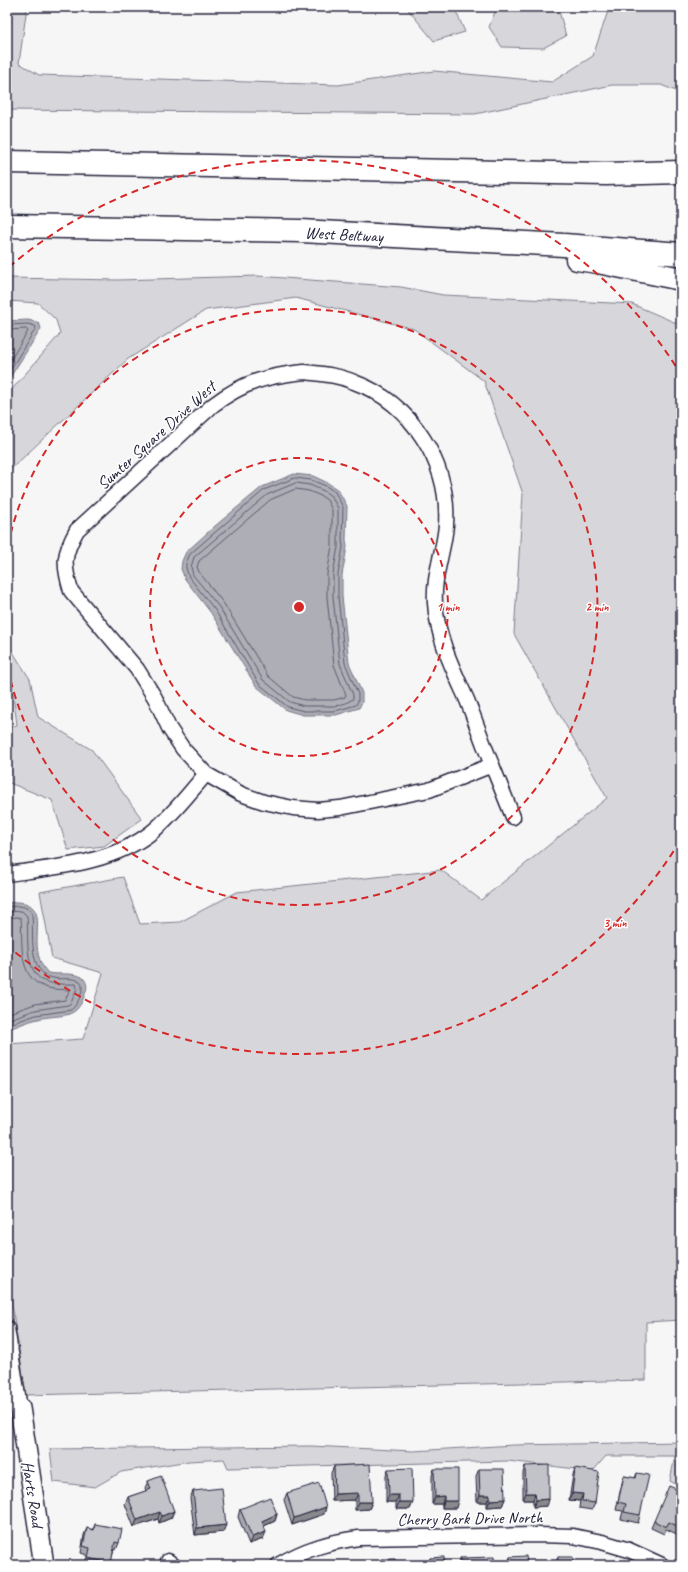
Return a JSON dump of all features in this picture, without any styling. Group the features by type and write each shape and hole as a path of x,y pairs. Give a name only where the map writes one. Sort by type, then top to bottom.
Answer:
{"highway":[{"path":"7,162 598,174 681,172"},
{"name":"West Beltway","path":"7,226 301,231 564,245 681,254"},
{"path":"301,231 469,246 598,262 681,279"}],"street":[{"name":"Sumter Square Drive West","path":"492,765 428,790 340,808 318,810 293,808 264,802 241,794 206,774 183,749 169,728 155,698 137,669 71,591 66,575 65,560 69,544 77,530 213,405 229,393 250,382 276,375 304,372 330,374 355,382 378,394 400,410 419,430 428,446 440,476 446,503 446,526 436,580 435,602 439,628 445,649 469,706 513,817"},
{"path":"7,874 77,864 100,859 125,848 152,832 172,813 206,774"},
{"name":"Harts Road","path":"7,1328 44,1565"},
{"name":"Cherry Bark Drive North","path":"278,1565 308,1550 326,1544 359,1538 538,1535 573,1536 602,1542 629,1550 662,1565"}],"shaded area":[{"path":"7,7 27,7 19,63 39,75 338,85 434,71 552,82 593,56 608,7 681,7 681,93 661,85 612,85 475,114 7,110"},
{"path":"406,7 454,7 465,32 434,41"},
{"path":"497,7 561,7 559,11 566,36 543,48 502,47 489,27"},
{"path":"258,276 401,287 443,295 632,304 681,325 681,1320 646,1322 646,1380 26,1395 9,1286 7,1044 83,1039 103,973 52,958 40,892 123,877 140,924 180,922 237,892 441,870 481,900 607,798 514,634 523,494 484,381 414,329 296,298 206,310 128,359 11,469 7,477 7,395 60,334 56,320 38,303 7,301 7,278 118,280"},
{"path":"7,643 30,679 38,717 92,750 142,819 104,846 68,850 52,800 7,782 7,729 17,725 11,678 7,670"},
{"path":"681,1442 681,1487 670,1481 675,1456 606,1456 593,1471 508,1461 228,1468 224,1459 189,1461 121,1472 95,1487 54,1482 50,1449 311,1446 413,1451 514,1445"}],"water":[{"path":"28,320 37,322 41,329 7,382 7,321"},
{"path":"294,474 313,476 328,483 338,490 347,506 347,547 342,575 342,596 349,663 362,693 362,702 359,708 336,715 303,715 286,710 256,686 211,613 185,579 181,569 182,561 186,552 215,526 262,487"},
{"path":"16,902 30,905 36,914 38,955 48,973 78,975 85,980 87,987 82,1001 78,1008 73,1012 62,1016 34,1020 7,1029 7,903"}],"building":[{"path":"370,1464 372,1502 358,1502 358,1493 335,1494 334,1466"},
{"path":"549,1465 549,1499 536,1500 535,1493 526,1493 525,1466"},
{"path":"412,1468 413,1502 399,1502 399,1495 389,1495 388,1469"},
{"path":"575,1468 599,1472 595,1503 582,1501 583,1494 572,1493"},
{"path":"434,1469 458,1469 458,1501 444,1501 444,1496 435,1497"},
{"path":"479,1469 504,1469 505,1499 490,1500 490,1495 480,1495"},
{"path":"637,1473 649,1475 640,1515 624,1512 626,1504 618,1502 624,1476 636,1478"},
{"path":"161,1476 174,1511 162,1516 160,1512 137,1520 128,1497 151,1489 148,1481"},
{"path":"319,1483 326,1507 294,1518 287,1493"},
{"path":"669,1486 681,1491 681,1528 669,1522 666,1527 654,1521"},
{"path":"222,1488 226,1525 197,1528 193,1491"},
{"path":"270,1497 277,1514 262,1521 266,1532 252,1537 240,1509"},
{"path":"95,1524 122,1529 119,1543 115,1542 111,1563 88,1558 90,1548 83,1546 87,1528 94,1530"},
{"path":"526,1556 527,1564 536,1565 511,1565 510,1557"},
{"path":"444,1557 444,1565 430,1565 430,1558"},
{"path":"494,1557 495,1565 460,1565 460,1558"},
{"path":"558,1557 573,1557 573,1565 557,1565"},
{"path":"381,1559 395,1559 395,1565 371,1565 381,1564"}]}
